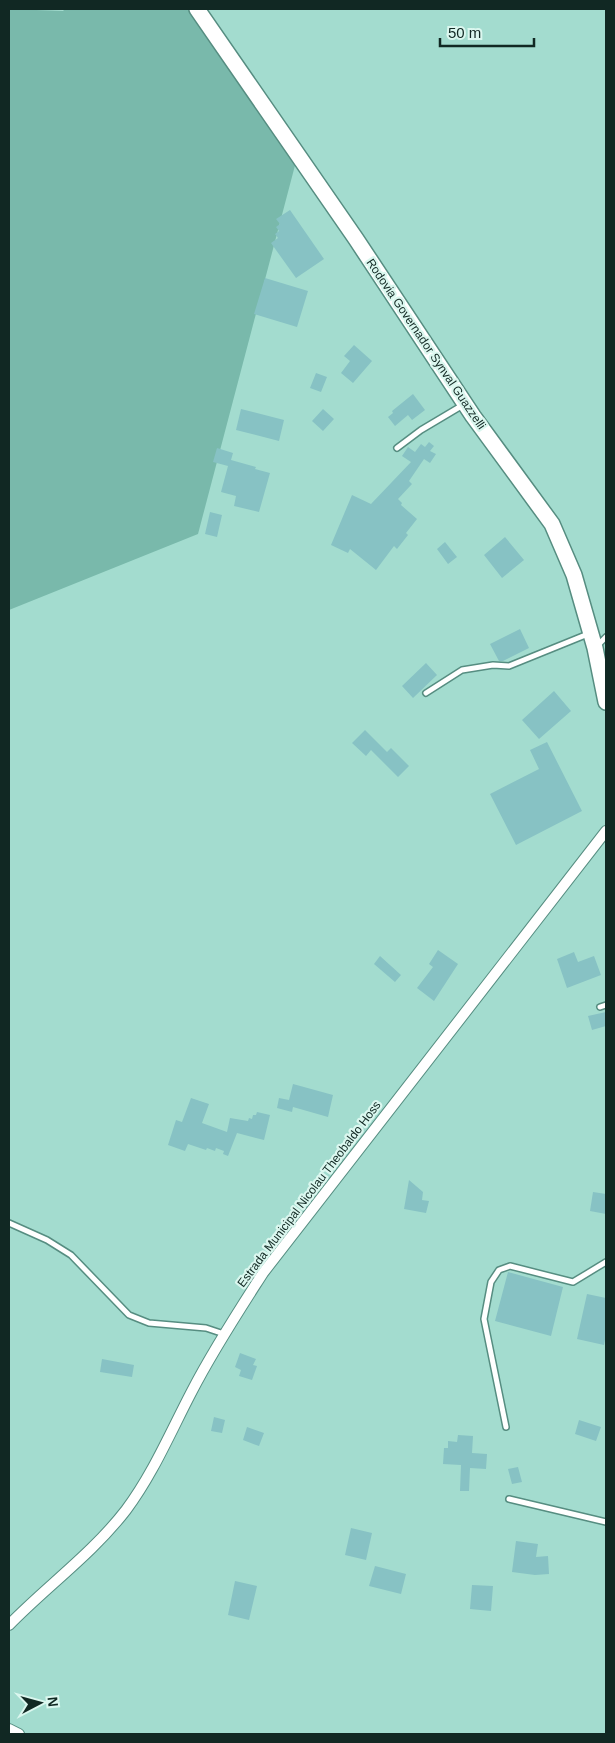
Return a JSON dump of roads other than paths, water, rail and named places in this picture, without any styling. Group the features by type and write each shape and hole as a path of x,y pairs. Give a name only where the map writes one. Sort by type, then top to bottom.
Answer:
{"main road":[{"name":"Rodovia Governador Synval Guazzelli","path":"198,9 356,239 465,404 552,524 574,575 591,632 606,702"}],"street":[{"name":"Estrada Municipal Nicolau Theobaldo Hoss","path":"9,1625 95,1546 125,1511 151,1473 193,1389 224,1334 263,1273 606,830"},
{"path":"9,1729 19,1734"}],"lane":[{"path":"397,448 421,430 465,404"},
{"path":"426,693 462,670 493,665 509,666 591,632"},
{"path":"595,648 606,637"},
{"path":"600,1007 606,1005"},
{"path":"9,1223 47,1240 71,1255 129,1315 148,1323 206,1328 224,1334"},
{"path":"506,1427 484,1319 491,1282 499,1270 510,1266 573,1282 606,1262"},
{"path":"510,1499 606,1522"}]}
